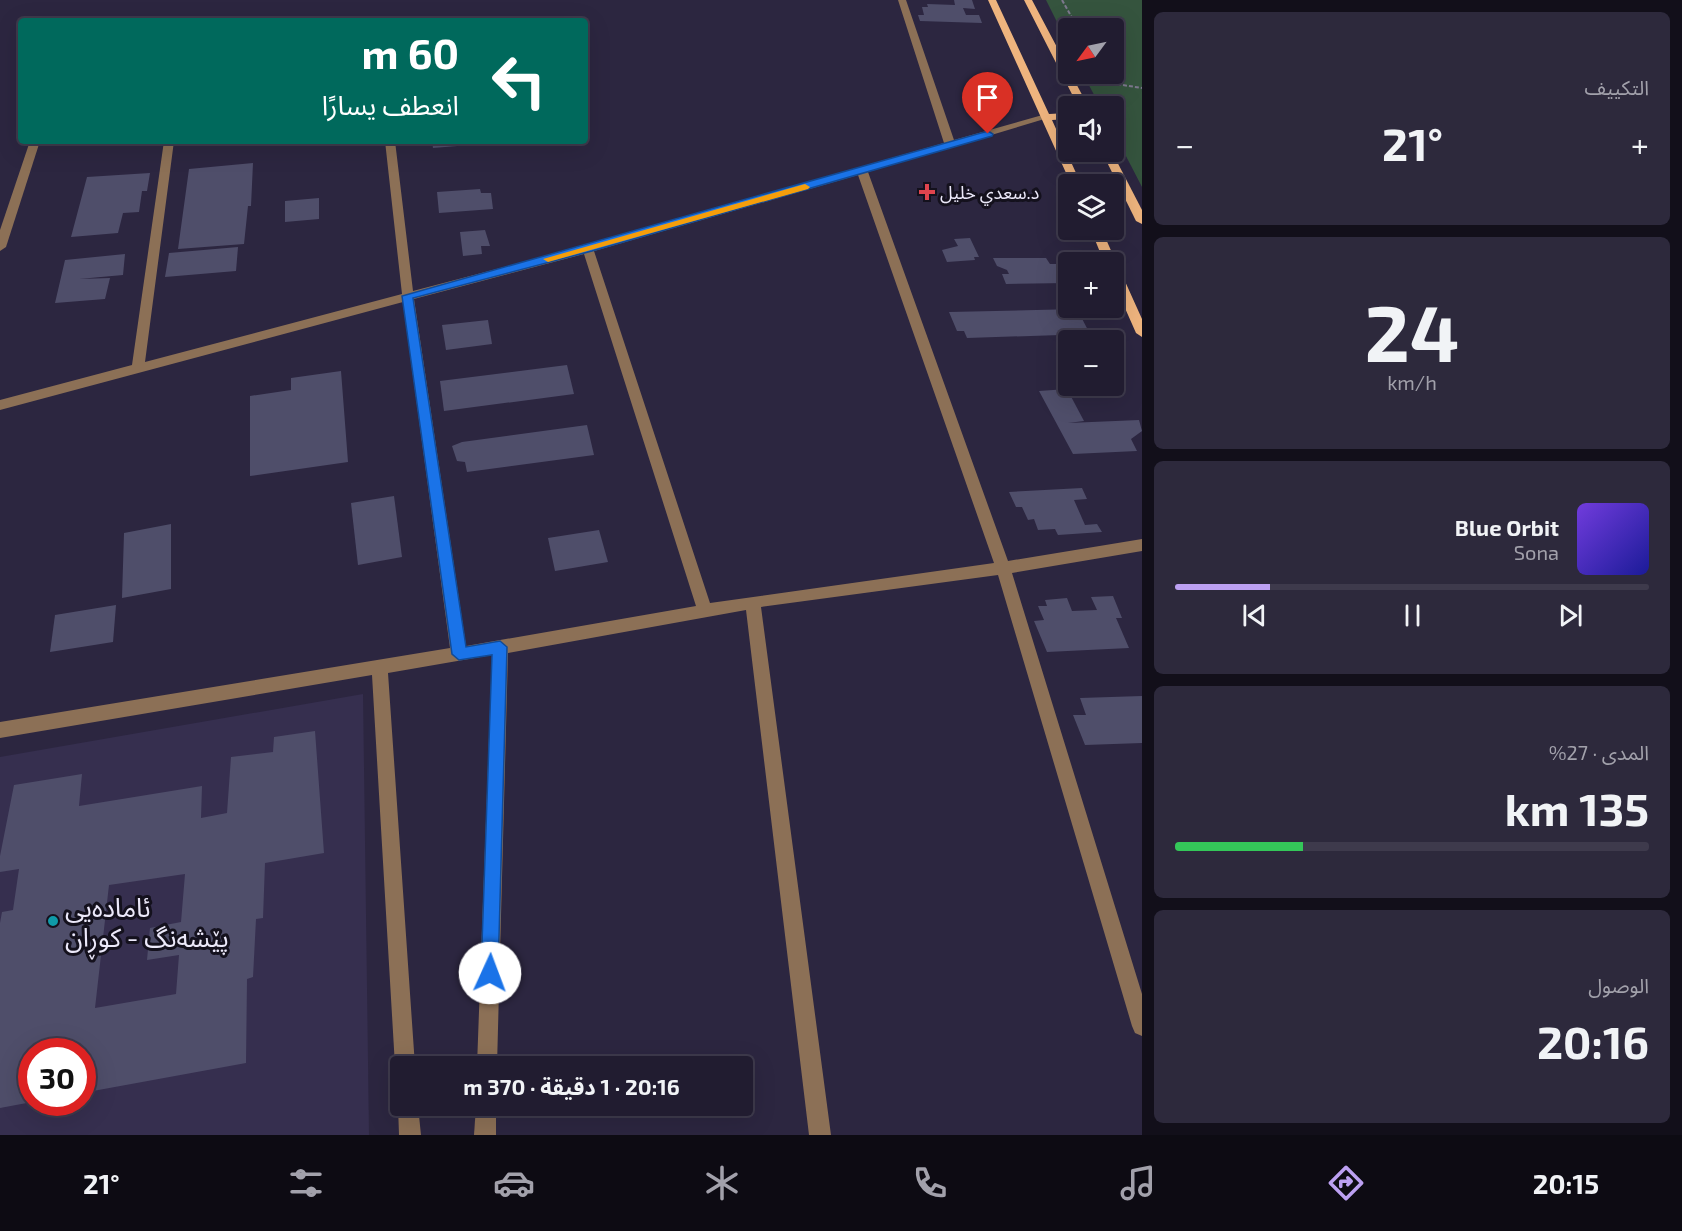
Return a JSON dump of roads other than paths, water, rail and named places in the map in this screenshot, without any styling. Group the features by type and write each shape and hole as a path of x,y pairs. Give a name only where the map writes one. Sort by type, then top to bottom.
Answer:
{"main road":[{"path":"992,0 1072,174"},
{"path":"1028,0 1078,96"},
{"path":"1046,117 1058,116"},
{"path":"1112,162 1142,221"},
{"path":"1124,293 1142,333"}],"street":[{"path":"902,0 950,145"},
{"path":"0,405 588,249 1046,117"},
{"path":"0,247 34,144"},
{"path":"138,368 169,144"},
{"path":"390,144 408,296 459,654"},
{"path":"862,171 1003,568 1142,1026"},
{"path":"588,249 705,610"},
{"path":"0,730 459,654 753,602 1003,568 1142,545"},
{"path":"753,602 820,1135"},
{"path":"487,1056 500,647"},
{"path":"380,667 404,1056"},
{"path":"409,1116 410,1135"},
{"path":"485,1135 486,1116"}],"place":[{"name":"د.سعدي خليل","path":"927,192"},
{"name":"ئامادەیی پێشەنگ - کوڕان","path":"53,921"}]}
